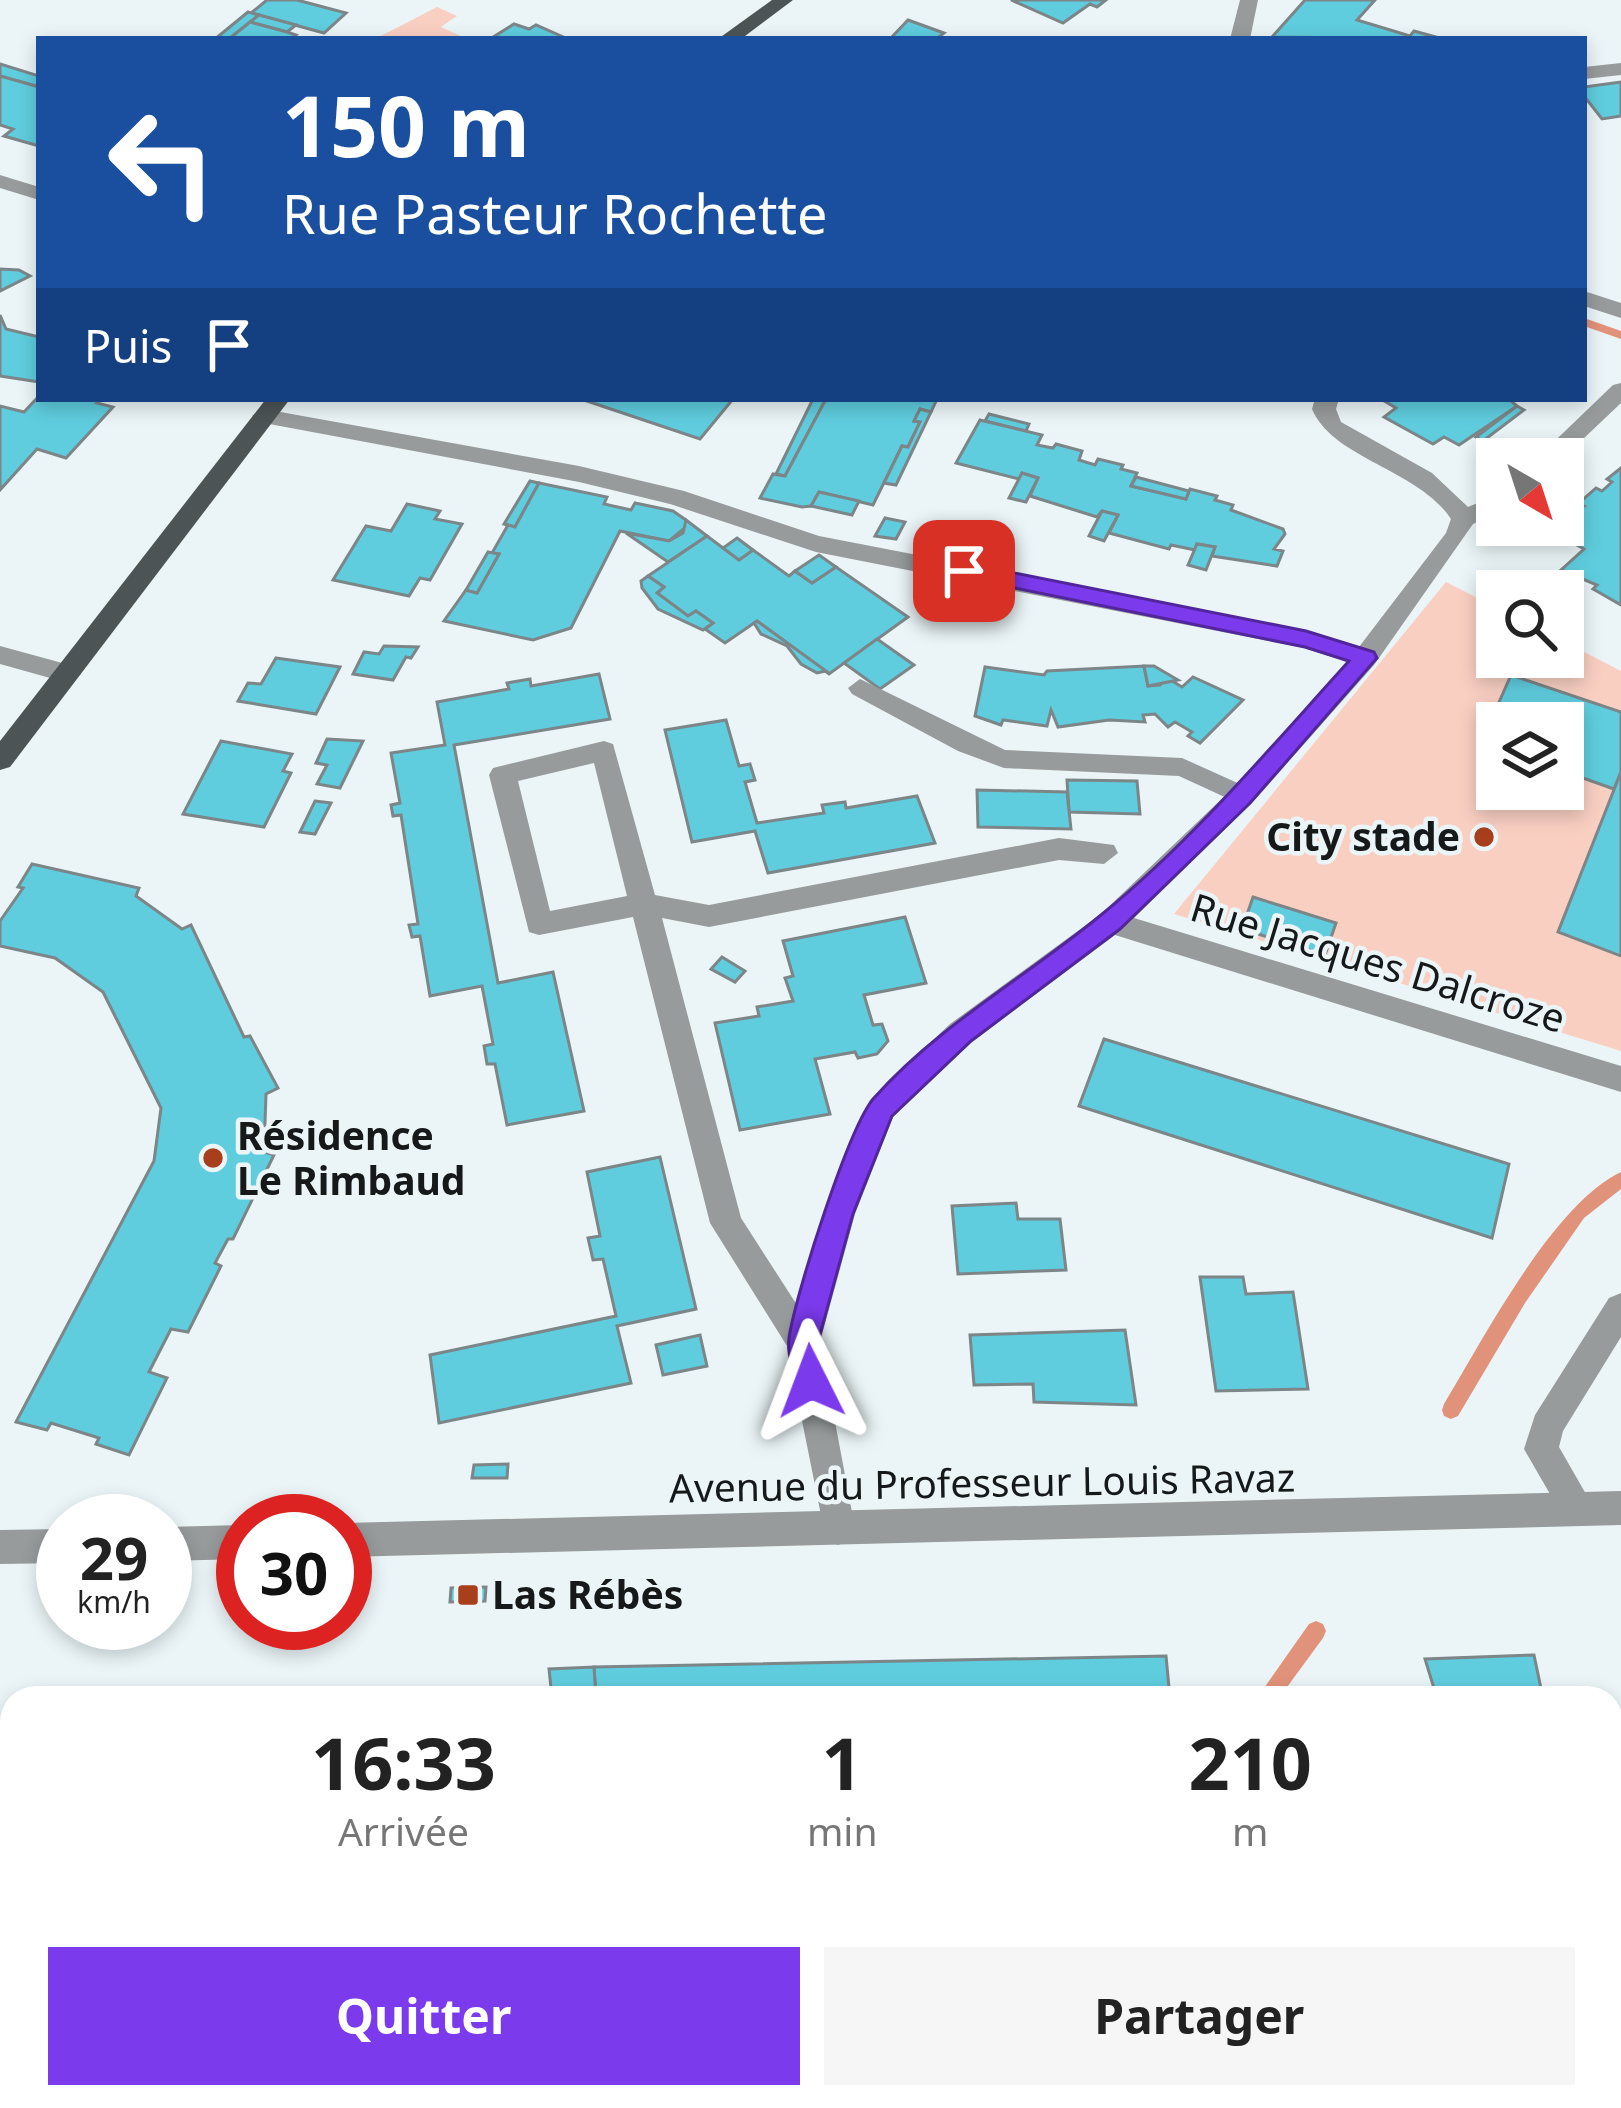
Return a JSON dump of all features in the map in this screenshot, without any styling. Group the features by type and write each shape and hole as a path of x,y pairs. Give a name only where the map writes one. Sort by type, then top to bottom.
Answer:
{"main road":[{"path":"732,36 784,0"},
{"path":"0,760 271,407"}],"street":[{"path":"1241,36 1249,0"},
{"path":"1587,74 1621,69"},
{"path":"0,182 36,193"},
{"path":"1587,299 1621,311"},
{"path":"1570,438 1621,390"},
{"path":"1326,402 1331,426 1433,486 1451,500 1463,519"},
{"path":"271,407 675,497 816,544 1283,634 1365,658"},
{"path":"803,1342 839,1214 880,1109 961,1033 1111,922 1242,796 1365,658 1457,535 1463,519 1476,513"},
{"path":"0,655 68,674"},
{"path":"838,1528 803,1342 726,1223 644,904 604,751 503,775 539,924 644,904 709,916 1058,849 1104,853"},
{"name":"Rue Jacques Dalcroze","path":"1111,922 1621,1079"},
{"path":"1577,1508 1541,1449 1547,1426 1621,1308"},
{"name":"Avenue du Professeur Louis Ravaz","path":"372,1539 1621,1508"},
{"path":"0,1547 36,1546"}],"lane":[{"path":"860,688 911,711 976,751 1004,759 1181,767 1242,796"}],"shaded area":[{"path":"437,7 457,16 441,27 461,36 381,36"},
{"path":"1446,582 1476,597 1476,678 1584,678 1584,652 1621,671 1621,1051 1174,914"}],"building":[{"path":"267,0 297,0 346,13 324,33 251,13"},
{"path":"1011,0 1106,0 1097,7 1090,4 1063,23"},
{"path":"1305,0 1375,0 1357,20 1410,36 1273,36"},
{"path":"248,12 259,15 233,36 219,36"},
{"path":"259,15 296,25 287,32 250,22"},
{"path":"908,20 944,33 940,36 893,36"},
{"path":"250,22 296,35 295,36 233,36"},
{"path":"514,24 529,29 536,25 561,36 495,36"},
{"path":"0,64 36,75 36,86 0,76"},
{"path":"0,76 36,86 36,145 4,136 13,129 0,125"},
{"path":"1621,82 1621,116 1602,119 1587,100 1587,87"},
{"path":"0,269 19,270 30,276 0,291"},
{"path":"0,315 6,329 36,336 36,382 0,376"},
{"path":"36,399 113,407 66,458 37,449 0,490 0,406 24,412"},
{"path":"590,402 731,402 700,439"},
{"path":"812,402 824,402 785,476 776,474"},
{"path":"824,402 936,402 931,412 920,409 914,421 920,422 908,447 902,446 873,505 819,492 811,506 802,507 760,498 773,474 785,476"},
{"path":"1386,402 1512,402 1517,406 1459,445 1444,437 1433,444 1384,417 1396,408"},
{"path":"1517,406 1524,410 1487,438 1476,437"},
{"path":"920,409 931,412 896,485 884,483 902,446 908,447 920,422 914,421"},
{"path":"989,414 1029,424 1026,431 985,421"},
{"path":"980,420 1042,435 1037,445 1082,451 1079,460 1123,465 1121,469 1137,473 1131,486 1186,499 1190,489 1217,496 1215,500 1233,505 1231,510 1283,529 1285,534 1274,549 1283,551 1277,566 1212,556 1215,547 1197,544 1195,550 1171,545 1169,549 1109,533 1118,515 1102,511 1097,517 1030,496 1038,478 1022,473 1019,479 956,463"},
{"path":"1621,468 1621,605 1593,589 1597,585 1584,580 1584,570 1561,570 1584,549 1579,546 1584,546 1584,499 1596,488 1602,491 1612,482 1607,479"},
{"path":"1022,473 1038,478 1026,502 1009,498"},
{"path":"1136,477 1189,491 1186,499 1131,486"},
{"path":"530,481 539,483 515,527 504,524"},
{"path":"539,483 607,497 604,504 631,510 635,503 673,511 686,520 686,527 669,541 620,531 571,628 533,640 444,621 466,590 477,593 499,554 492,553 508,525 515,527"},
{"path":"819,492 859,501 852,515 811,506"},
{"path":"407,504 440,511 435,519 462,524 430,580 420,578 409,596 333,580 366,526 391,531"},
{"path":"1102,511 1118,515 1104,541 1089,536"},
{"path":"885,518 905,522 896,539 875,536"},
{"path":"686,520 707,536 668,562 626,533 669,541 683,533"},
{"path":"707,536 739,560 753,550 789,576 795,571 812,583 836,567 908,617 829,674 757,621 725,643 705,629 713,623 696,611 688,616 657,593 664,587 648,576"},
{"path":"737,538 753,550 739,560 723,548"},
{"path":"1197,544 1215,547 1206,570 1188,565"},
{"path":"488,552 499,554 477,593 466,590"},
{"path":"819,555 836,567 812,583 795,571"},
{"path":"648,576 664,587 657,593 688,616 696,611 713,623 703,630 658,609 642,588 641,581"},
{"path":"757,621 826,671 817,673 801,664 787,646 761,634"},
{"path":"877,639 914,665 880,689 844,663"},
{"path":"384,646 418,647 393,680 353,674 364,652 379,654"},
{"path":"276,658 340,667 316,714 238,701 248,683 261,684"},
{"path":"1144,666 1148,686 1160,685 1167,678 1182,687 1193,677 1243,700 1200,743 1188,736 1192,732 1175,722 1168,727 1155,714 1143,715 1145,722 1109,720 1058,727 1051,710 1047,726 1003,720 1001,725 975,716 985,667 1044,675 1047,671"},
{"path":"1144,666 1154,666 1178,680 1148,686"},
{"path":"599,674 610,719 454,745 498,983 553,972 584,1111 507,1125 495,1064 487,1064 484,1046 493,1044 482,986 430,996 420,936 412,937 409,925 418,924 401,815 393,816 391,805 400,803 391,753 445,745 437,702 509,689 507,683 530,679 531,686"},
{"path":"1510,678 1520,678 1621,712 1621,772 1614,789 1584,778 1584,702 1499,702"},
{"path":"726,720 739,766 750,764 755,780 745,782 757,823 824,813 822,805 845,802 846,808 917,796 935,843 768,873 755,831 692,842 665,730"},
{"path":"327,739 363,741 340,788 317,784 327,765 316,763"},
{"path":"221,741 292,754 283,771 291,773 264,827 183,814"},
{"path":"1621,772 1621,956 1558,932"},
{"path":"1067,780 1137,781 1140,814 1069,812"},
{"path":"977,790 1067,792 1071,829 978,827"},
{"path":"315,801 331,803 315,834 300,832"},
{"name":"Résidence Le Rimbaud","path":"32,864 139,888 136,896 182,929 191,925 244,1037 250,1036 278,1088 266,1094 264,1152 274,1155 233,1239 228,1239 215,1263 221,1266 188,1332 171,1329 149,1372 167,1378 129,1455 96,1444 99,1438 51,1423 47,1430 16,1422 154,1161 161,1108 103,992 55,958 0,946 0,921 23,888 18,887"},
{"path":"1253,897 1336,923 1325,955 1242,929"},
{"path":"905,917 926,983 864,995 873,1025 882,1024 888,1041 877,1054 858,1058 855,1052 815,1059 830,1114 740,1130 715,1023 759,1016 757,1007 793,1001 785,978 793,976 783,941"},
{"path":"722,957 745,971 735,982 711,969"},
{"path":"1104,1039 1509,1164 1492,1238 1079,1106"},
{"path":"660,1157 696,1309 617,1326 631,1383 439,1423 430,1355 616,1316 603,1259 593,1260 588,1238 600,1236 587,1172"},
{"path":"1016,1203 1018,1219 1060,1219 1066,1270 958,1274 952,1206"},
{"path":"1200,1277 1243,1277 1246,1294 1293,1292 1308,1389 1216,1391"},
{"path":"1125,1330 1136,1405 1034,1402 1033,1384 974,1385 970,1335"},
{"path":"700,1335 707,1366 663,1375 656,1345"},
{"name":"Las Rébès","path":"508,1464 507,1478 472,1478 474,1465"},
{"name":"Las Rébès","path":"486,1587 485,1601 450,1602 451,1588"},
{"path":"1534,1655 1540,1686 1433,1686 1425,1659"},
{"path":"1166,1656 1169,1686 595,1686 594,1667"},
{"path":"594,1667 595,1686 551,1686 549,1669"}],"waterway":[{"path":"1587,323 1621,335"},
{"path":"1451,1410 1519,1297 1578,1213 1621,1179"},
{"path":"1276,1686 1316,1631"}],"place":[{"name":"City stade","path":"1484,837"},
{"name":"Résidence Le Rimbaud","path":"213,1158"},
{"name":"Las Rébès","path":"468,1595"}],"route":[{"path":"811,1381 803,1342 839,1214 880,1109 961,1033 1111,922 1242,796 1365,658 1306,639 964,571"}]}
